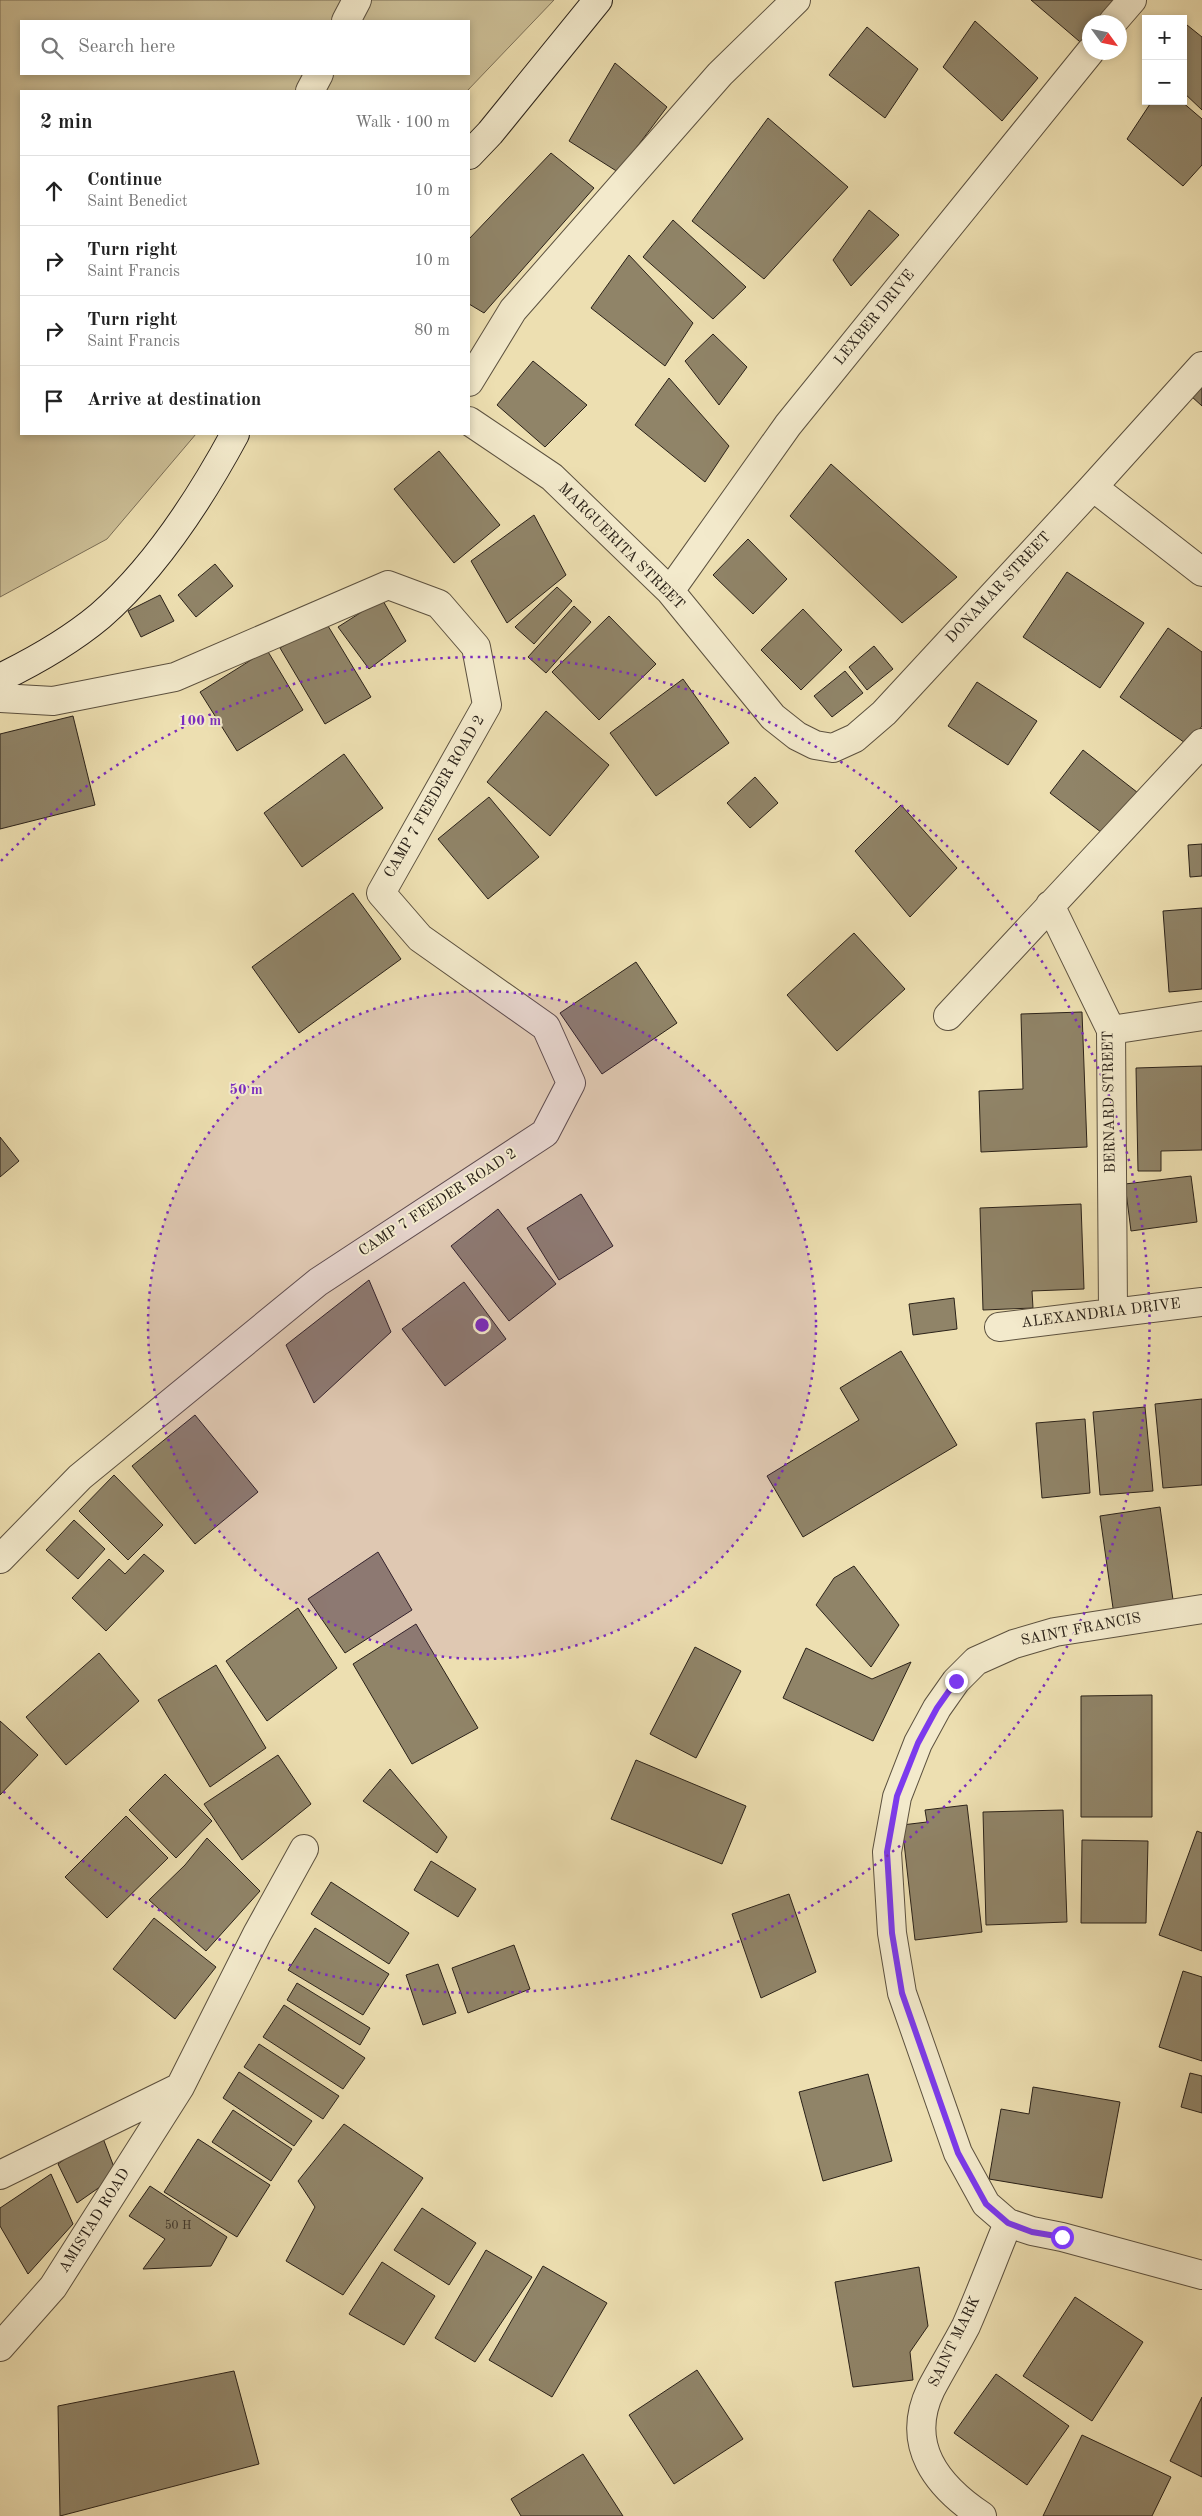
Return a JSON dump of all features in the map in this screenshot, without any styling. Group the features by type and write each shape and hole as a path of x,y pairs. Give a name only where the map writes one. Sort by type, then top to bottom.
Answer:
{"street":[{"path":"347,20 357,0"},
{"path":"470,154 490,133 598,0"},
{"path":"470,380 513,310 720,74 796,0"},
{"path":"1119,15 1132,0"},
{"name":"LEXBER DRIVE","path":"670,591 788,425 1084,60"},
{"path":"311,90 318,75"},
{"name":"DONAMAR STREET","path":"773,717 797,736 815,745 833,748 855,738 884,713 1202,366"},
{"name":"MARGUERITA STREET","path":"470,422 552,478 670,591 773,717"},
{"path":"0,678 37,660 100,616 139,577 222,459 234,435"},
{"path":"1093,487 1202,572"},
{"name":"CAMP 7 FEEDER ROAD 2","path":"0,698 53,701 175,677 388,585 439,604 476,647 487,705 382,893 420,938 546,1027 571,1083 545,1133 318,1282 80,1477 0,1559"},
{"path":"948,1016 1202,743"},
{"name":"BERNARD STREET","path":"1050,905 1111,1030 1113,1312"},
{"path":"1111,1030 1202,1016"},
{"name":"ALEXANDRIA DRIVE","path":"999,1327 1202,1302"},
{"name":"SAINT FRANCIS","path":"1008,2223 986,2204 958,2153 902,1993 892,1933 887,1852 897,1796 918,1743 937,1708 956,1681 976,1661 1014,1644 1056,1632 1202,1609"},
{"name":"AMISTAD ROAD","path":"0,2348 53,2287 180,2087 257,1934 304,1850"},
{"path":"0,2175 180,2087"},
{"path":"1008,2223 1032,2232 1062,2237 1202,2275"},
{"name":"SAINT MARK","path":"982,2516 958,2500 929,2463 920,2431 930,2391 966,2326 1008,2223"}],"shaded area":[{"path":"0,0 554,0 468,90 20,90 20,435 195,435 107,539 0,597"}],"building":[{"path":"1031,0 1124,0 1112,15 1082,15 1082,44"},
{"path":"975,21 1038,78 1002,121 943,67"},
{"path":"1187,25 1202,37 1202,110 1187,96"},
{"path":"867,27 918,69 885,118 829,75"},
{"path":"615,63 667,107 618,172 569,141"},
{"path":"1149,105 1186,105 1202,119 1202,165 1183,186 1127,139"},
{"path":"768,118 848,187 764,279 692,221"},
{"path":"551,153 594,188 484,313 470,305 470,238"},
{"path":"869,210 899,235 851,286 833,260"},
{"path":"673,220 746,287 713,319 643,257"},
{"path":"629,255 693,323 665,366 591,308"},
{"path":"713,334 747,367 719,405 685,361"},
{"path":"533,361 587,405 545,447 497,405"},
{"path":"669,378 729,446 705,482 635,425"},
{"path":"1202,383 1202,406 1191,396"},
{"path":"439,451 500,525 454,563 394,489"},
{"path":"831,464 957,577 902,623 790,516"},
{"path":"534,515 566,575 507,623 471,561"},
{"path":"748,539 787,579 753,614 713,575"},
{"path":"215,564 233,586 196,617 178,595"},
{"path":"1067,572 1144,623 1100,688 1023,637"},
{"path":"557,587 572,601 534,644 515,627"},
{"path":"160,595 174,621 141,637 128,611"},
{"path":"382,599 406,641 369,669 338,627"},
{"path":"574,606 591,622 546,673 528,657"},
{"path":"803,609 842,650 801,690 761,650"},
{"path":"609,616 656,664 599,720 552,672"},
{"path":"325,621 371,697 325,724 280,648"},
{"path":"1168,628 1202,652 1202,726 1188,745 1120,697"},
{"path":"874,646 893,669 867,690 849,667"},
{"path":"267,650 303,710 237,751 200,692"},
{"path":"845,671 863,693 832,717 814,696"},
{"path":"683,679 729,743 656,796 610,733"},
{"path":"977,682 1037,721 1008,765 948,726"},
{"path":"546,711 609,765 550,836 487,782"},
{"path":"73,716 95,805 0,829 0,734"},
{"path":"1083,750 1142,796 1110,839 1050,793"},
{"path":"344,754 383,808 302,867 264,813"},
{"path":"755,777 778,803 750,828 727,803"},
{"path":"489,797 539,857 488,899 438,839"},
{"path":"901,805 957,868 910,917 855,851"},
{"path":"1202,844 1202,876 1190,877 1188,845"},
{"path":"353,893 401,959 299,1033 252,967"},
{"path":"1202,908 1202,989 1169,992 1163,911"},
{"path":"854,933 905,989 837,1051 787,995"},
{"path":"636,962 677,1023 602,1074 560,1013"},
{"path":"1082,1012 1087,1147 981,1152 979,1091 1023,1089 1021,1014"},
{"path":"1202,1066 1202,1150 1161,1151 1161,1171 1138,1171 1136,1068"},
{"path":"0,1137 19,1161 0,1177"},
{"path":"1191,1176 1197,1222 1131,1231 1125,1184"},
{"path":"581,1194 613,1246 559,1280 527,1228"},
{"path":"1081,1204 1084,1289 1032,1291 1033,1308 983,1310 980,1208"},
{"path":"498,1209 556,1284 509,1321 451,1246"},
{"path":"369,1280 391,1332 314,1403 286,1345"},
{"path":"464,1282 506,1339 445,1386 402,1329"},
{"path":"954,1298 957,1329 913,1335 909,1304"},
{"path":"901,1351 957,1445 803,1537 767,1476 859,1420 840,1388"},
{"path":"1202,1399 1202,1485 1163,1488 1155,1404"},
{"path":"1145,1407 1153,1491 1100,1495 1093,1412"},
{"path":"195,1415 258,1492 195,1544 132,1466"},
{"path":"1085,1419 1090,1493 1042,1498 1036,1423"},
{"path":"114,1475 163,1525 128,1560 79,1511"},
{"path":"1160,1507 1174,1607 1114,1615 1100,1516"},
{"path":"74,1520 105,1549 78,1579 46,1550"},
{"path":"378,1552 412,1610 345,1653 308,1599"},
{"path":"144,1554 164,1571 106,1631 72,1598 109,1559 125,1574"},
{"path":"854,1566 899,1625 871,1667 816,1605 834,1578"},
{"path":"298,1608 337,1668 267,1721 226,1661"},
{"path":"416,1624 478,1728 412,1764 353,1664"},
{"path":"695,1647 741,1671 696,1758 650,1734"},
{"path":"806,1648 872,1679 911,1662 873,1741 783,1698"},
{"path":"99,1653 139,1701 66,1765 26,1717"},
{"path":"216,1665 266,1748 210,1787 158,1700"},
{"path":"1152,1695 1152,1817 1081,1817 1081,1696"},
{"path":"0,1721 38,1755 0,1795"},
{"path":"278,1755 311,1804 242,1860 204,1804"},
{"path":"636,1760 746,1806 722,1864 611,1819"},
{"path":"390,1769 447,1837 437,1853 363,1801"},
{"path":"165,1774 212,1821 176,1858 129,1810"},
{"path":"967,1805 982,1932 915,1940 902,1825 927,1822 925,1810"},
{"path":"1063,1810 1067,1922 986,1925 983,1812"},
{"path":"126,1816 168,1858 107,1918 65,1877"},
{"path":"1197,1831 1202,1833 1202,1951 1159,1935"},
{"path":"207,1838 260,1891 206,1951 149,1900 185,1865"},
{"path":"1082,1840 1148,1841 1146,1923 1081,1923"},
{"path":"431,1861 476,1889 458,1917 414,1890"},
{"path":"331,1882 409,1933 389,1964 311,1914"},
{"path":"789,1894 816,1972 761,1998 732,1914"},
{"path":"154,1918 216,1967 175,2019 113,1969"},
{"path":"315,1928 389,1974 363,2015 288,1970"},
{"path":"514,1945 530,1989 468,2013 452,1968"},
{"path":"438,1964 456,2013 423,2025 406,1975"},
{"path":"1183,1971 1202,1977 1202,2061 1159,2047"},
{"path":"297,1983 370,2028 360,2045 287,2000"},
{"path":"284,2005 365,2058 343,2089 263,2037"},
{"path":"259,2044 339,2096 323,2119 244,2067"},
{"path":"239,2072 312,2121 294,2146 223,2098"},
{"path":"1190,2073 1202,2076 1202,2113 1181,2107"},
{"path":"868,2074 892,2161 823,2181 799,2092"},
{"path":"1033,2087 1120,2102 1102,2198 989,2179 1001,2109 1029,2114"},
{"path":"233,2110 292,2149 271,2181 212,2142"},
{"path":"344,2124 423,2178 343,2295 286,2261 315,2207 298,2181"},
{"path":"101,2133 117,2175 77,2203 58,2164"},
{"path":"198,2139 270,2185 237,2237 164,2192"},
{"path":"51,2174 73,2224 28,2274 0,2226 0,2208"},
{"path":"150,2186 227,2237 211,2266 143,2269 165,2239 129,2216"},
{"path":"422,2208 476,2243 449,2285 394,2250"},
{"path":"486,2250 532,2277 475,2362 435,2338"},
{"path":"382,2262 435,2296 404,2345 349,2314"},
{"path":"543,2266 607,2303 552,2397 489,2360"},
{"path":"919,2267 928,2326 910,2352 913,2380 853,2387 835,2282"},
{"path":"1075,2297 1143,2342 1092,2421 1023,2376"},
{"path":"697,2370 743,2439 674,2484 629,2415"},
{"path":"234,2371 259,2464 60,2516 58,2406"},
{"path":"996,2374 1069,2426 1027,2485 954,2433"},
{"path":"1202,2397 1202,2477 1170,2461"},
{"path":"1082,2435 1171,2477 1152,2516 1043,2516"},
{"path":"583,2454 623,2516 521,2516 511,2499"}],"route":[{"path":"956,1681 937,1708 918,1743 897,1796 887,1852 892,1933 902,1993 958,2153 986,2204 1008,2223 1032,2232 1062,2237"}]}
